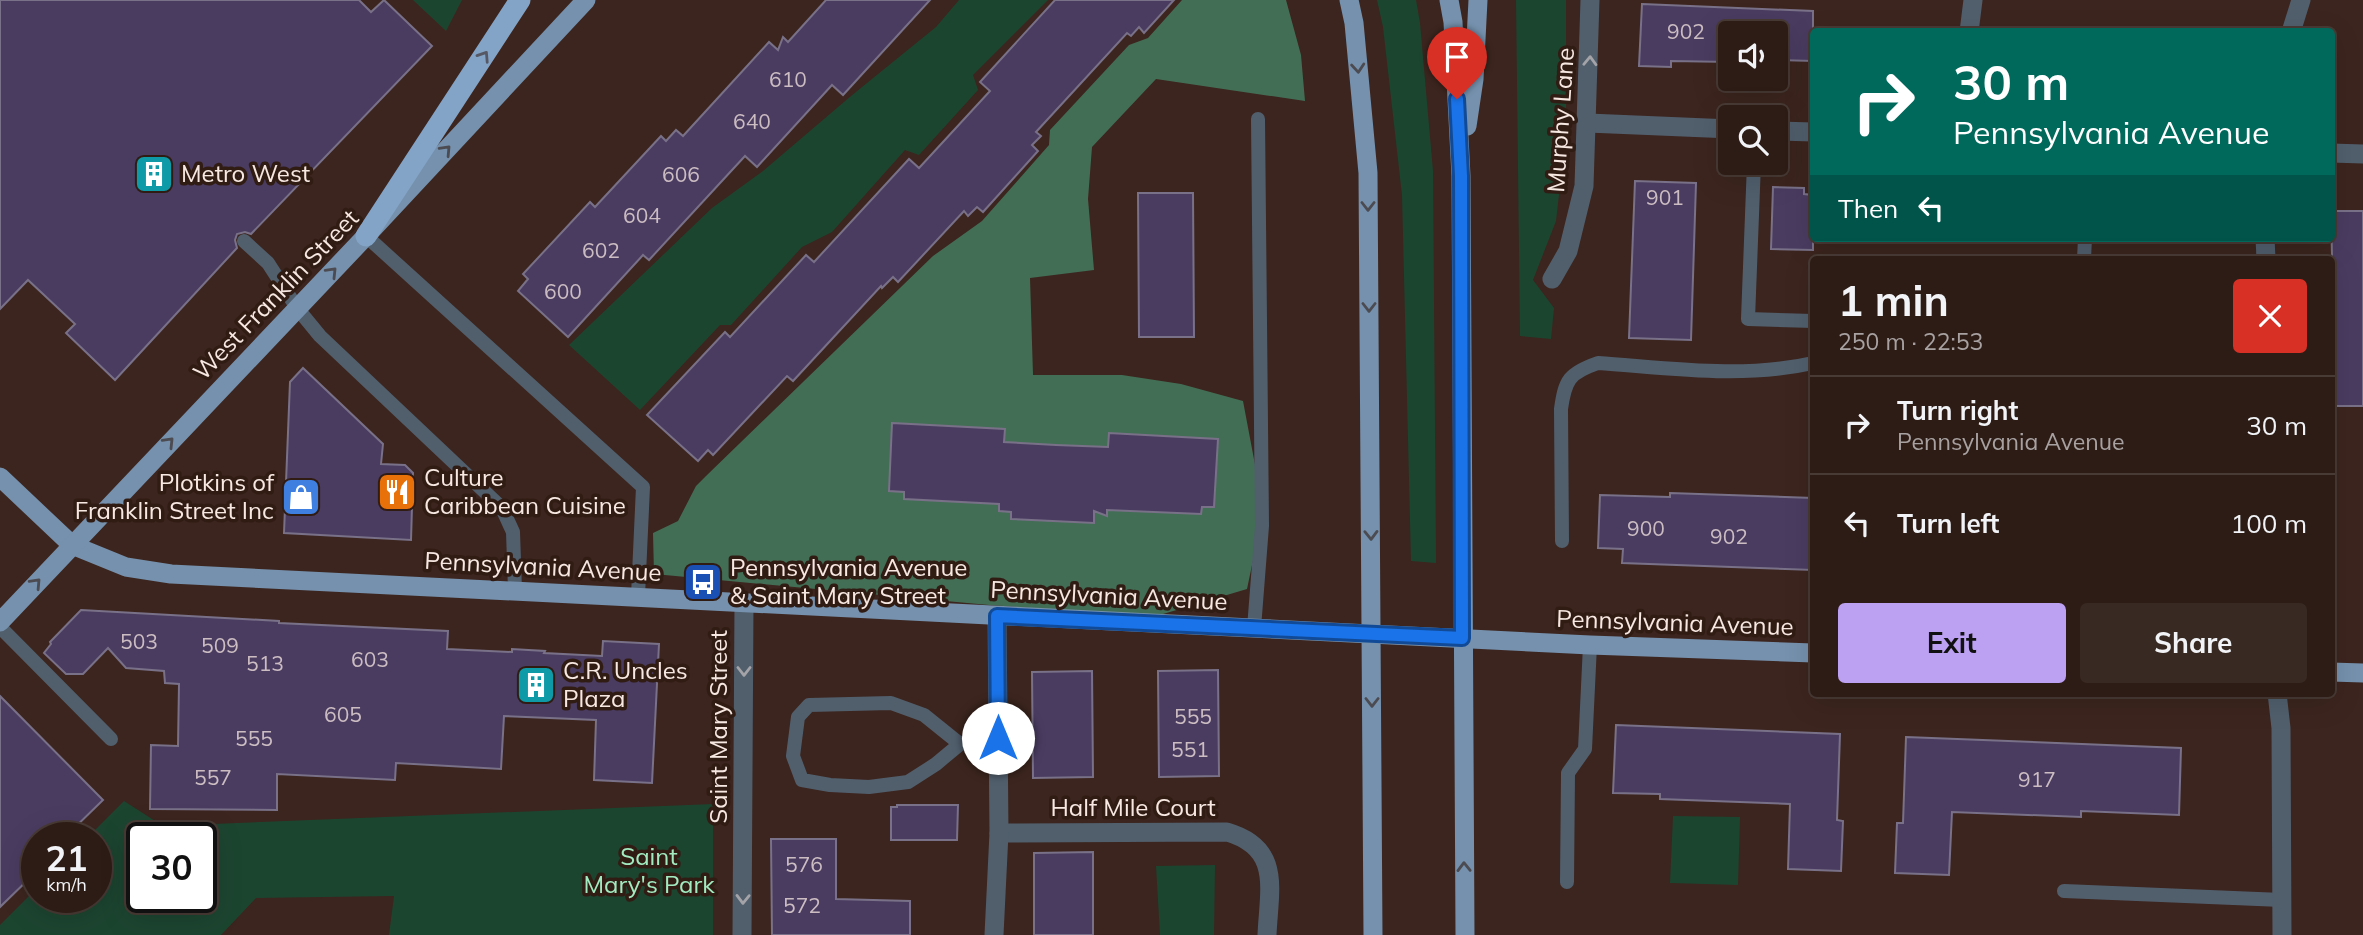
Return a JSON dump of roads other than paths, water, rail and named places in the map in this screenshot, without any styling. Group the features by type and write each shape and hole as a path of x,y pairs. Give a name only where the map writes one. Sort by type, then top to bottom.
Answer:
{"highway":[{"path":"366,236 520,0"}],"main road":[{"name":"West Franklin Street","path":"0,625 72,545 586,0"},
{"path":"1349,0 1354,23 1368,173 1373,935"},
{"path":"1449,0 1453,22 1461,176 1465,935"},
{"path":"1461,176 1474,79 1478,0"},
{"path":"0,477 72,545"},
{"name":"Pennsylvania Avenue","path":"72,545 126,567 172,573 1590,645 1810,653"},
{"path":"2335,672 2363,673"}],"street":[{"name":"Murphy Lane","path":"1552,279 1567,251 1584,186 1590,0"},
{"path":"1970,28 1973,0"},
{"path":"2292,28 2301,0"},
{"path":"1588,123 1718,128"},
{"path":"1788,131 1810,132"},
{"path":"2335,153 2363,154"},
{"name":"Saint Mary Street","path":"742,935 744,603"},
{"path":"994,935 999,833 997,616"},
{"path":"2277,697 2281,727 2282,935"},
{"name":"Half Mile Court","path":"999,833 1227,832 1246,838 1264,857 1269,872 1268,935"}],"lane":[{"path":"1254,628 1262,526 1258,118"},
{"path":"1754,175 1748,318 1810,321"},
{"path":"366,236 643,487 638,596"},
{"path":"244,241 268,263 297,308 320,336 502,508 513,532 514,590"},
{"path":"1562,541 1560,409 1564,388 1570,376 1598,363 1743,373 1779,371 1810,364"},
{"path":"0,625 111,739"},
{"path":"1567,882 1568,773 1585,749 1590,645"},
{"path":"960,744 924,715 891,703 809,705 798,717 793,756 802,780 869,787 908,782 960,744 998,738"},
{"path":"2064,891 2282,900"}],"place":[{"name":"Metro West","path":"154,174"},
{"name":"Culture Caribbean Cuisine","path":"397,492"},
{"name":"Plotkins of Franklin Street Inc","path":"301,497"},
{"name":"Pennsylvania Avenue & Saint Mary Street","path":"703,582"},
{"name":"C.R. Uncles Plaza","path":"536,685"}],"park label":[{"name":"Saint Mary's Park","path":"649,871"}]}
